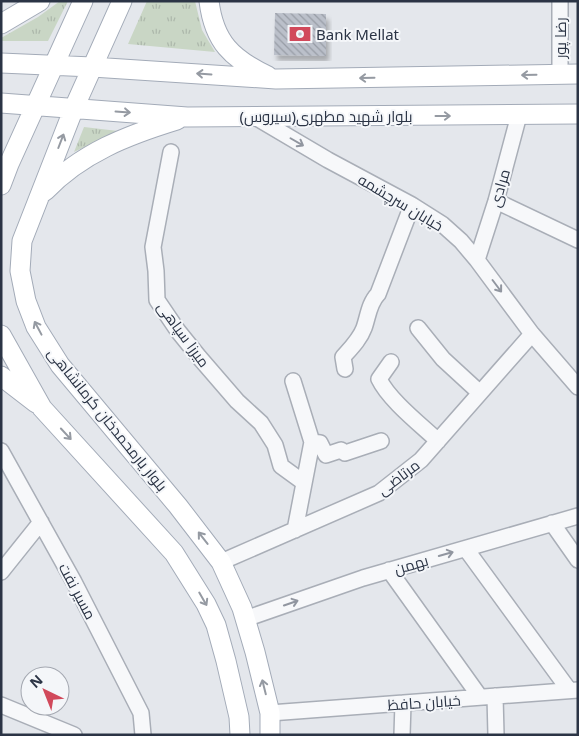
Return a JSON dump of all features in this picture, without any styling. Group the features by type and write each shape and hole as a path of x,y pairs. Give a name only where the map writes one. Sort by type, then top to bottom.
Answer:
{"main road":[{"path":"1,24 40,1"},
{"path":"1,185 83,1"},
{"name":"بلوار یارمحمدخان کرمانشاهی","path":"122,1 74,108 22,240 20,271 26,300 36,327 60,365 178,506 222,562 242,608 270,713 270,735"},
{"path":"209,1 214,29 221,42 232,55 248,66 276,79"},
{"path":"1,63 92,66 276,79 569,74"},
{"name":"بلوار شهید مطهری(سیروس)","path":"1,103 36,104 187,117 578,114"},
{"path":"40,195 63,173 92,153 146,129 187,117"},
{"path":"1,335 42,408"},
{"path":"1,376 42,408 174,553 216,624 226,661 239,726 270,713"}],"street":[{"name":"رضا پور","path":"560,1 569,74"},
{"name":"مرادی","path":"477,260 496,200 519,115"},
{"name":"خیابان سرچشمه","path":"254,117 328,160 412,205 442,224 461,241 477,260 532,334 578,387"},
{"name":"میرزا سپاهی","path":"171,152 153,246 157,300 199,357 237,401 262,423 274,445 281,466 303,482"},
{"path":"496,200 578,240"},
{"path":"345,369 343,357 358,341 364,328 373,299 378,294 412,205"},
{"path":"418,328 443,359 480,393"},
{"name":"مرتاضی","path":"222,562 379,493 420,460 532,334"},
{"path":"391,362 379,379 402,407 438,441"},
{"path":"293,381 312,442 295,530"},
{"path":"312,442 320,443 326,455 341,450 345,453 381,441"},
{"name":"مسیر نفت","path":"1,451 74,582 141,713 143,735"},
{"name":"بهمن","path":"245,619 363,578 578,516"},
{"path":"1,572 41,522"},
{"path":"552,523 578,560"},
{"path":"466,548 574,690"},
{"path":"389,570 487,697 496,735"},
{"name":"خیابان حافظ","path":"270,713 574,690"},
{"path":"402,735 403,703"},
{"path":"1,705 74,735"}],"green space":[{"path":"60,1 68,1 48,41 1,41 1,38 38,17"},
{"path":"147,1 195,1 202,30 215,52 128,44"},
{"path":"84,127 118,131 74,152"}],"building":[{"name":"Bank Mellat","path":"275,13 326,14 326,56 274,55"}],"place":[{"name":"Bank Mellat","path":"300,34"}]}
